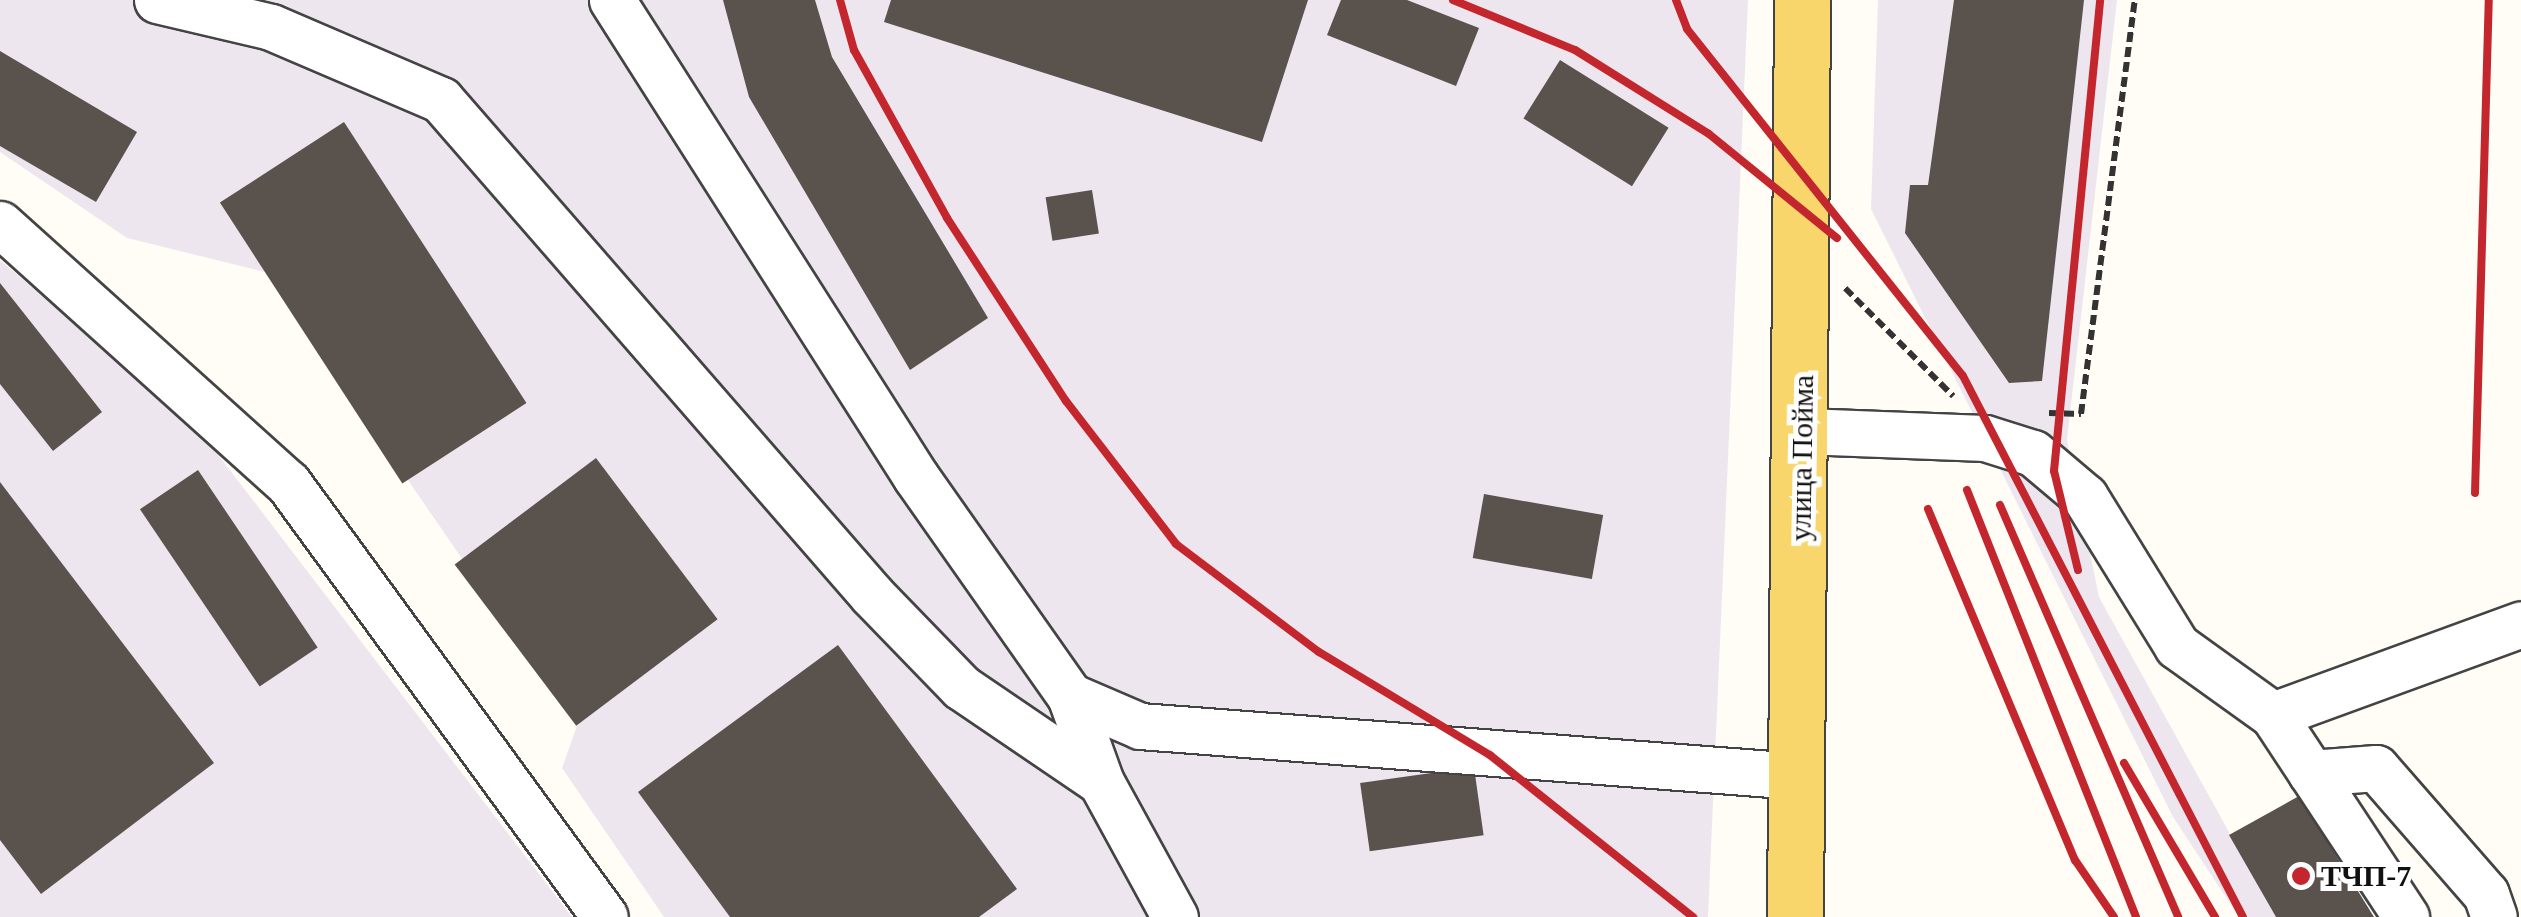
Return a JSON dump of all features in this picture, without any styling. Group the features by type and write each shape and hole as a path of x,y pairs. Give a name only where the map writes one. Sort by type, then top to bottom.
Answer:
{"main road":[{"name":"улица Пойма","path":"1795,917 1806,248 1802,0"}],"street":[{"path":"157,0 271,27 441,100 897,622 961,687 1101,782"},
{"path":"612,0 916,477 1070,696 1101,782 1175,917"},
{"path":"0,224 288,484 605,917"},
{"path":"1803,431 1986,438 2033,453 2085,497 2176,646 2273,714 2406,917"},
{"path":"2273,714 2521,624"},
{"path":"1070,696 1140,726 1798,776"},
{"path":"2312,773 2376,768 2486,894 2494,917"}],"path":[{"path":"2039,413 2081,414 2135,0"},
{"path":"1806,248 1968,412"}],"shaded area":[{"path":"0,0 1748,0 1708,917 664,917 562,768 577,726 265,272 127,238 0,152"},
{"path":"1878,0 2117,0 2067,440 2099,597 2276,917 2239,917 2173,817 1871,209"},
{"path":"0,260 200,431 572,917 0,917"}],"building":[{"path":"723,0 815,0 832,57 988,318 910,370 749,97"},
{"path":"891,0 1308,0 1262,142 884,22"},
{"path":"1341,0 1407,0 1479,28 1456,86 1327,35"},
{"path":"1954,0 2084,0 2042,381 2009,383 1905,233 1910,185 1928,185"},
{"path":"0,51 137,132 96,202 0,146"},
{"path":"1560,60 1669,128 1632,186 1523,119"},
{"path":"344,122 526,403 402,484 220,203"},
{"path":"1092,190 1099,233 1052,241 1046,197"},
{"path":"0,283 102,412 53,451 0,384"},
{"path":"596,458 718,619 576,726 455,565"},
{"path":"198,470 318,647 260,687 140,509"},
{"path":"0,482 214,763 41,894 0,840"},
{"path":"1484,494 1603,515 1592,579 1473,558"},
{"path":"838,645 1017,889 979,917 730,917 638,792"},
{"path":"1474,767 1484,835 1370,851 1360,783"},
{"name":"ТЧП-7","path":"2299,796 2374,917 2276,917 2229,835"}],"railway":[{"path":"840,0 854,50 947,218 1066,401 1176,544 1319,652 1490,755 1693,917"},
{"path":"1453,0 1575,50 1709,134 1837,238"},
{"path":"1676,0 1687,29 1963,376 2243,917"},
{"path":"2078,570 2054,471 2100,0"},
{"path":"2475,493 2489,0"},
{"path":"1967,490 2136,917"},
{"path":"2000,505 2178,917"},
{"path":"1928,509 2075,860 2114,917"},
{"path":"2124,763 2215,917"}],"place":[{"name":"ТЧП-7","path":"2301,876"}]}
